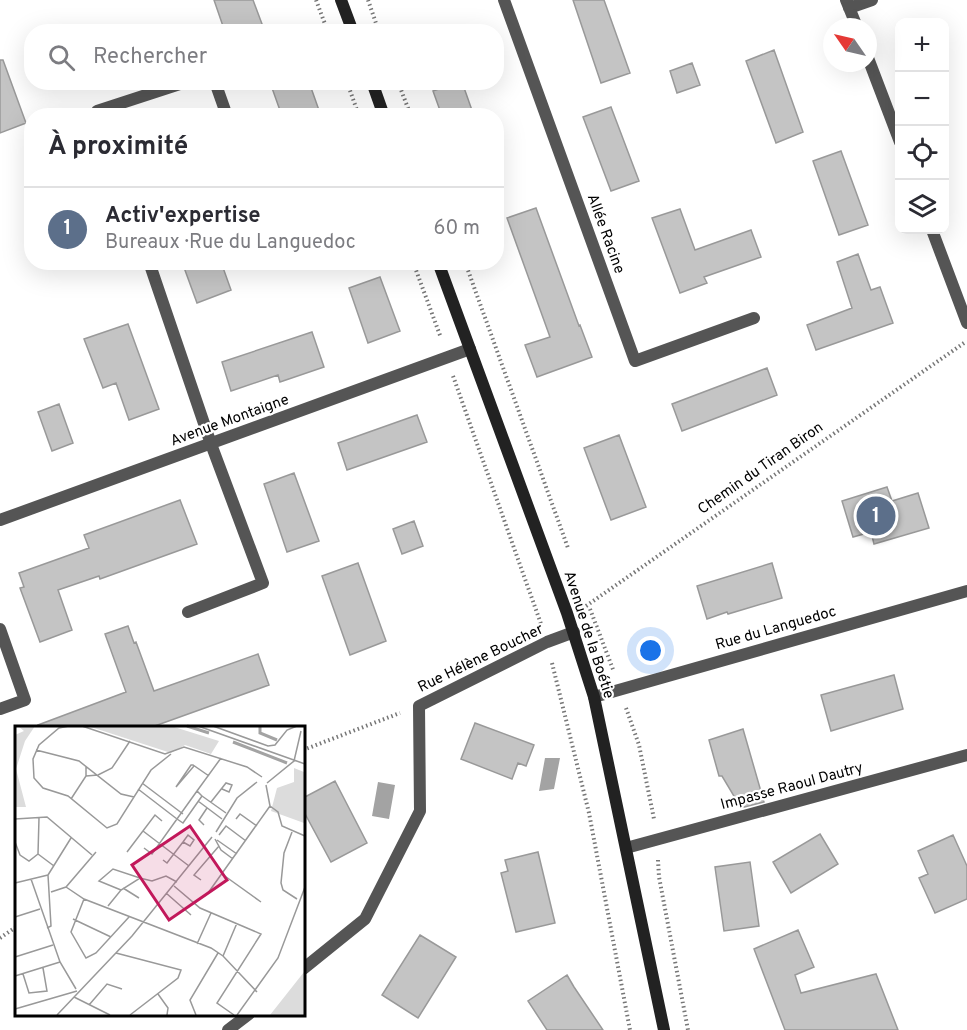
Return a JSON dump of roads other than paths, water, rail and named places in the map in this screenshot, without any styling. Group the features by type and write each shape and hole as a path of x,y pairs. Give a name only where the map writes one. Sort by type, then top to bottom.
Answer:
{"main road":[{"path":"341,0 350,24"},
{"path":"375,90 381,108"},
{"name":"Avenue de la Boétie","path":"441,270 574,632 594,697 664,1030"}],"street":[{"name":"Allée Racine","path":"504,0 635,361 754,318"},
{"path":"848,4 872,0"},
{"path":"873,72 895,129"},
{"path":"106,108 161,90"},
{"path":"218,90 224,108"},
{"path":"934,234 967,323"},
{"path":"152,270 211,444 263,583 188,612"},
{"name":"Avenue Montaigne","path":"0,520 470,349"},
{"name":"Rue du Languedoc","path":"594,697 967,591"},
{"path":"0,629 25,700 0,709"},
{"name":"Rue Hélène Boucher","path":"304,968 365,919 420,811 419,706 547,642 574,632"},
{"name":"Impasse Raoul Dautry","path":"626,848 967,755"},
{"path":"228,1030 248,1015"}],"place":[{"name":"Activ'expertise","path":"876,516"}]}
